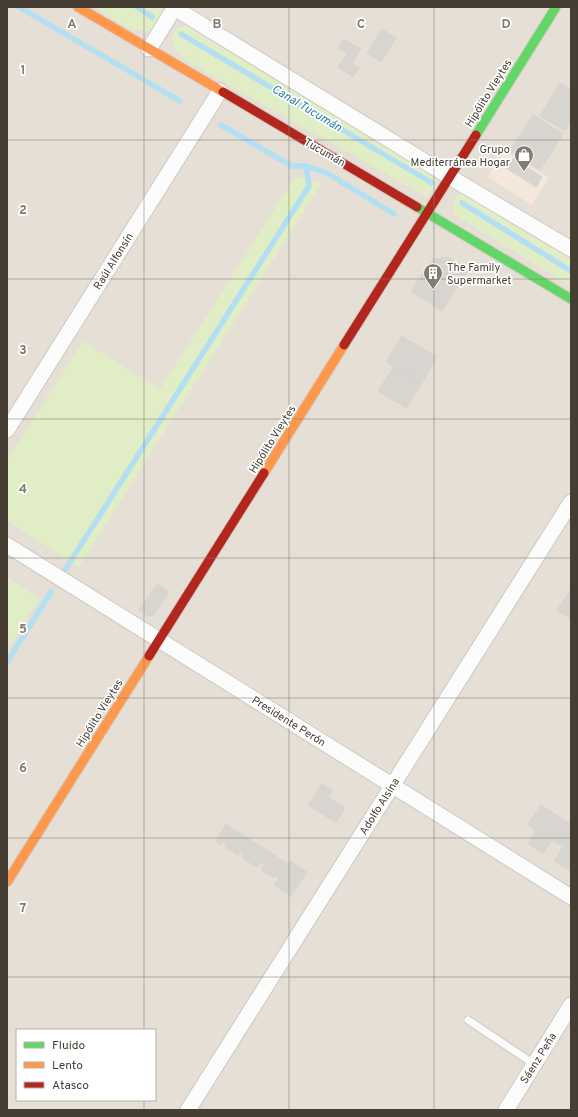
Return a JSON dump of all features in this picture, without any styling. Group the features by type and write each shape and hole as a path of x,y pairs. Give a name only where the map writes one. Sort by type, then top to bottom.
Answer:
{"street":[{"name":"Tucumán","path":"78,7 428,212 571,299"},
{"path":"149,49 174,7 450,177 571,249"},
{"name":"Hipólito Vieytes","path":"7,882 556,7"},
{"name":"Raúl Alfonsín","path":"7,430 220,91"},
{"name":"Adolfo Alsina","path":"188,1110 571,502"},
{"name":"Presidente Perón","path":"7,545 571,897"},
{"name":"Sáenz Peña","path":"506,1110 571,1005"}],"lane":[{"path":"468,1020 534,1064"}],"shaded area":[{"path":"7,7 571,7 571,1110 7,1110"},
{"path":"504,150 549,178 532,205 488,177"}],"green space":[{"path":"94,7 160,7 163,10 163,16 158,26 150,30 139,31 124,25"},
{"path":"190,25 438,178 427,197 187,61 175,49 172,37 177,28"},
{"path":"295,177 322,183 79,567 7,521 7,461 83,341 160,389"},
{"path":"459,194 468,194 486,207 571,257 571,286 455,215 453,204"},
{"path":"7,577 40,598 7,650"}],"building":[{"path":"382,29 396,38 381,62 367,53"},
{"path":"344,39 361,49 352,63 359,68 353,77 338,67 347,53 338,48"},
{"path":"560,83 571,90 571,122 565,131 540,116"},
{"path":"533,115 563,134 540,170 510,151"},
{"name":"Grupo Mediterránea Hogar","path":"513,158 542,177 536,187 506,168"},
{"path":"448,257 468,271 455,290 425,270 432,260"},
{"name":"The Family Supermarket","path":"425,270 455,290 442,311 411,291"},
{"path":"402,336 437,357 422,383 386,362"},
{"path":"394,366 422,383 406,408 378,391"},
{"path":"157,584 169,592 154,615 148,616 139,610"},
{"path":"571,589 571,619 557,610"},
{"path":"322,784 332,790 328,797 345,808 336,823 308,805"},
{"path":"541,805 571,824 571,871 554,861 563,847 552,840 543,853 528,844 536,831 527,825"},
{"path":"226,824 288,864 279,877 275,875 274,878 261,870 264,865 260,863 257,867 242,858 244,854 241,852 238,855 225,847 227,844 223,841 221,845 216,841"},
{"path":"290,861 307,872 291,896 274,885"}],"waterway":[{"name":"Canal Tucumán","path":"19,7 180,101"},
{"name":"Canal Tucumán","path":"137,7 152,17"},
{"name":"Canal Tucumán","path":"181,34 432,183"},
{"name":"Canal Tucumán","path":"221,125 292,166 306,166 327,173 394,214"},
{"path":"65,570 309,186 306,166"},
{"name":"Canal Tucumán","path":"462,203 571,271"},
{"path":"7,662 51,592"}],"traffic: fast":[{"path":"476,135 556,7"},
{"path":"417,207 571,299"}],"traffic: slow":[{"path":"78,7 223,92"},
{"path":"264,473 344,345"},
{"path":"7,882 149,656"}],"traffic: jam":[{"path":"223,92 417,207"},
{"path":"344,345 476,135"},
{"path":"149,656 264,473"}],"place":[{"name":"Grupo Mediterránea Hogar","path":"524,172"},
{"name":"The Family Supermarket","path":"433,290"}]}
